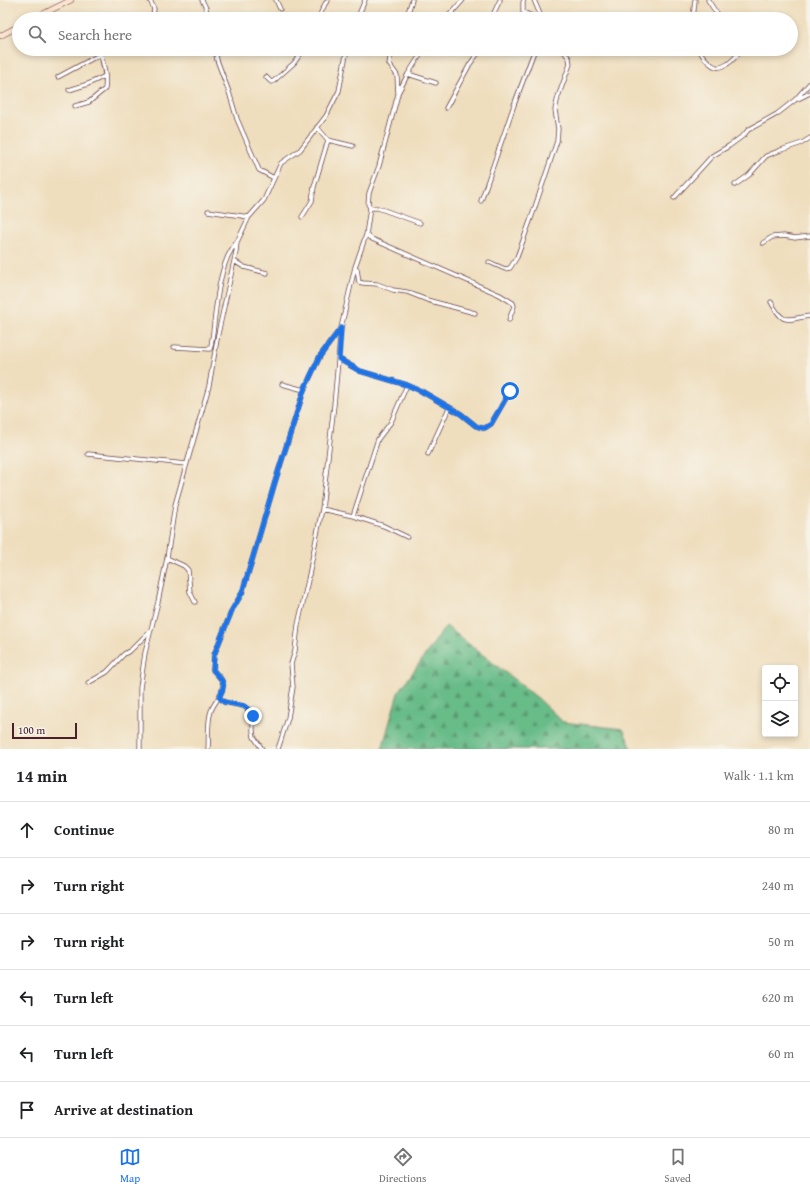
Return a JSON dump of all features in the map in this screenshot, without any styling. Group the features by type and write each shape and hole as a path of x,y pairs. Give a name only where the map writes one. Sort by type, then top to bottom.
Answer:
{"main road":[{"path":"47,12 71,0"},
{"path":"0,36 12,30"}],"street":[{"path":"150,0 154,9 154,12"},
{"path":"202,0 207,12"},
{"path":"276,0 280,9"},
{"path":"321,12 328,0"},
{"path":"361,12 365,0"},
{"path":"408,12 412,0"},
{"path":"452,12 463,0"},
{"path":"494,12 500,0"},
{"path":"523,12 522,7 524,0"},
{"path":"534,0 538,12"},
{"path":"694,12 695,0"},
{"path":"708,0 716,12"},
{"path":"58,76 96,56"},
{"path":"75,106 89,102 105,90 106,76 101,56"},
{"path":"216,56 237,119 259,170 274,178"},
{"path":"266,77 272,82 294,63 299,56"},
{"path":"174,347 210,349 215,325 218,296 228,255 237,242 249,218 264,200 281,163 300,150 326,116 339,91 346,56"},
{"path":"390,56 389,64 397,75 398,94"},
{"path":"278,749 288,718 293,687 291,664 295,651 298,625 322,509 339,359 341,328 355,266 366,235 370,208 368,204 369,192 378,166 398,94 420,56"},
{"path":"446,108 476,56"},
{"path":"481,201 532,56"},
{"path":"489,262 505,269 510,268 517,257 534,213 557,140 558,129 556,110 558,97 570,64 567,56"},
{"path":"703,56 716,67 721,67 737,56"},
{"path":"408,74 436,83"},
{"path":"69,90 106,76"},
{"path":"674,198 712,156 729,146 744,135 748,130 777,114 795,100 810,83"},
{"path":"795,100 810,93"},
{"path":"317,127 328,140 353,146"},
{"path":"735,185 749,175 766,156 802,143 810,138"},
{"path":"302,218 312,201 314,186 328,140"},
{"path":"370,208 378,208 420,223"},
{"path":"208,211 249,218"},
{"path":"366,235 500,295 513,303 514,306 509,320"},
{"path":"763,243 772,237 784,236 795,238 810,236"},
{"path":"140,749 140,688 145,653 167,558 175,506 209,386 237,242"},
{"path":"234,261 244,267 267,273"},
{"path":"355,266 357,268 359,282 377,284 394,290 407,292 427,300 475,313"},
{"path":"771,302 777,313 783,319 810,316"},
{"path":"215,325 218,334"},
{"path":"208,749 208,725 211,710 224,686 222,679 213,670 214,655 232,610 242,593 304,390 320,356 341,328"},
{"path":"339,359 360,371 407,385 421,391 461,414 476,426 482,428 485,428 491,424 510,391"},
{"path":"282,384 304,390"},
{"path":"353,516 378,439 391,422 407,385"},
{"path":"428,454 449,408"},
{"path":"88,454 186,464"},
{"path":"322,509 353,516 384,526 407,537"},
{"path":"167,558 184,566 188,570 190,592 195,602"},
{"path":"88,683 107,672 151,629"},
{"path":"219,697 224,702 244,706 249,710 253,716 252,731 262,749"}],"green space":[{"path":"446,626 539,699 563,722 623,729 632,749 382,749 398,693"}],"route":[{"path":"253,716 244,706 224,702 219,697 224,686 222,679 213,670 214,655 232,610 242,593 304,390 320,356 330,341 341,328 339,359 360,371 407,385 421,391 461,414 476,426 482,428 485,428 491,424 510,391"}]}
